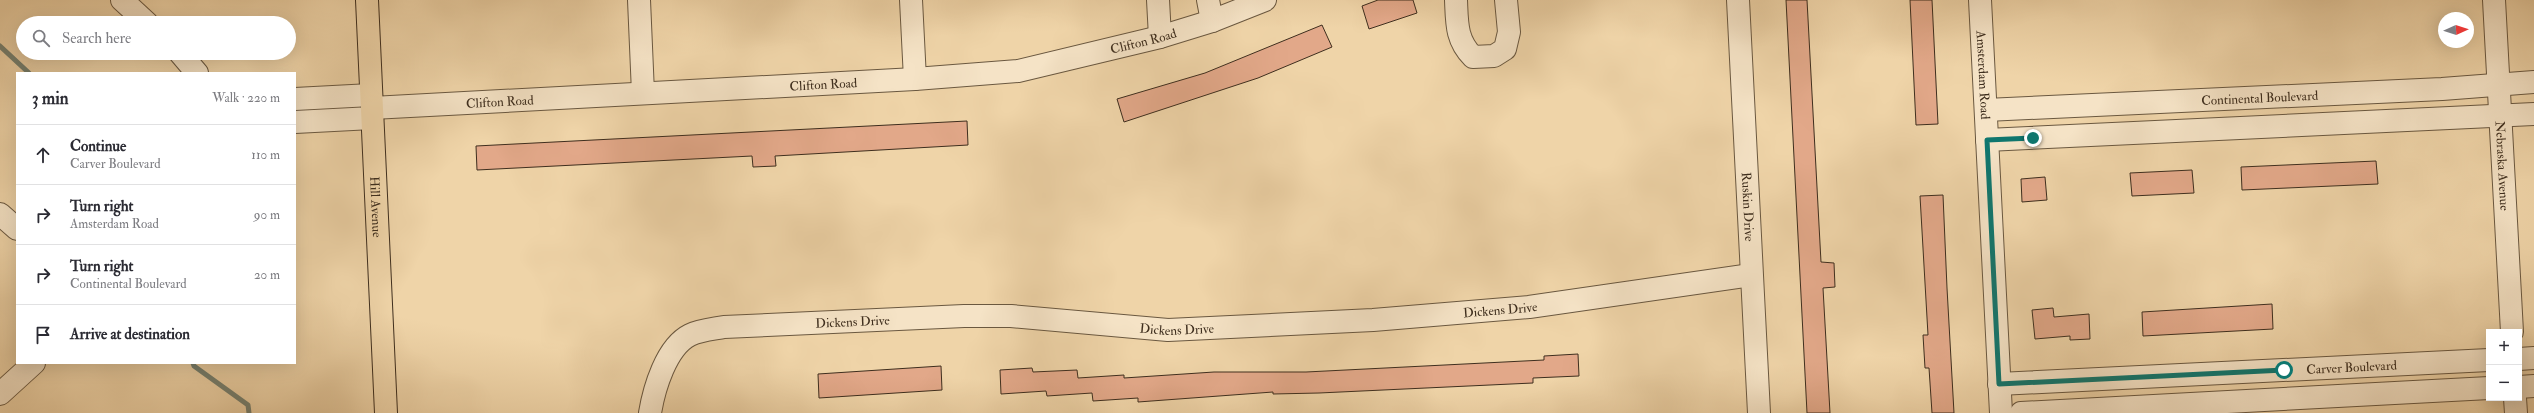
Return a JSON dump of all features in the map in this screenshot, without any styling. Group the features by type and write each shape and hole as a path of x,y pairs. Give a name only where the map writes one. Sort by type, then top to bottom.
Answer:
{"main road":[{"name":"Hill Avenue","path":"367,0 386,413"}],"street":[{"path":"122,0 139,16"},
{"path":"639,0 643,93"},
{"path":"910,0 916,80"},
{"path":"1158,0 1160,37"},
{"name":"Clifton Road","path":"372,107 916,80 1018,71 1160,37 1210,10 1265,0"},
{"path":"1456,0 1457,34 1464,48 1473,57 1494,56 1504,49 1509,32 1506,0"},
{"name":"Ruskin Drive","path":"1738,0 1759,413"},
{"name":"Amsterdam Road","path":"1980,0 2001,413"},
{"name":"Nebraska Avenue","path":"2494,0 2512,329"},
{"path":"186,60 197,72"},
{"name":"Continental Boulevard","path":"1986,110 2499,85 2534,82"},
{"path":"296,99 372,107"},
{"path":"296,122 372,107"},
{"path":"1987,140 2534,114"},
{"path":"0,214 16,228"},
{"name":"Dickens Drive","path":"650,413 654,391 670,354 690,335 724,327 964,316 1011,316 1168,330 1373,320 1529,307 1752,275"},
{"path":"2522,359 2534,358"},
{"name":"Carver Boulevard","path":"1999,384 2486,360"},
{"path":"0,394 33,364"},
{"path":"2522,387 2534,386"},
{"path":"2021,413 2486,388"},
{"path":"2515,401 2516,413"}],"building":[{"path":"1378,0 1413,0 1417,13 1369,29 1362,6"},
{"path":"1786,0 1807,0 1821,262 1834,263 1835,287 1823,288 1830,413 1807,413"},
{"path":"1910,0 1932,0 1938,124 1916,125"},
{"path":"1322,25 1332,47 1258,78 1124,122 1117,99 1205,73"},
{"path":"967,121 968,145 775,156 776,166 753,167 752,156 477,170 476,146"},
{"path":"2376,161 2378,184 2242,190 2241,167"},
{"path":"2192,170 2194,193 2132,196 2130,173"},
{"path":"2045,177 2047,200 2022,202 2021,179"},
{"path":"1943,195 1954,413 1932,413 1929,368 1925,368 1923,335 1928,335 1920,196"},
{"path":"2272,304 2273,329 2143,336 2142,312"},
{"path":"2053,308 2054,317 2089,314 2090,339 2070,340 2070,336 2035,339 2032,310"},
{"path":"1578,354 1579,376 1533,378 1533,383 1319,393 1273,394 1273,392 1138,402 1138,398 1093,401 1092,393 1047,396 1046,391 1001,394 1000,370 1032,368 1033,372 1077,370 1078,378 1124,375 1124,378 1214,372 1306,372 1544,360 1544,356"},
{"path":"941,366 942,390 819,398 818,374"}],"waterway":[{"path":"0,46 28,72"},
{"path":"193,364 194,366 248,405 249,413"}],"route":[{"path":"2033,138 1987,140 1999,384 2284,370"}]}
